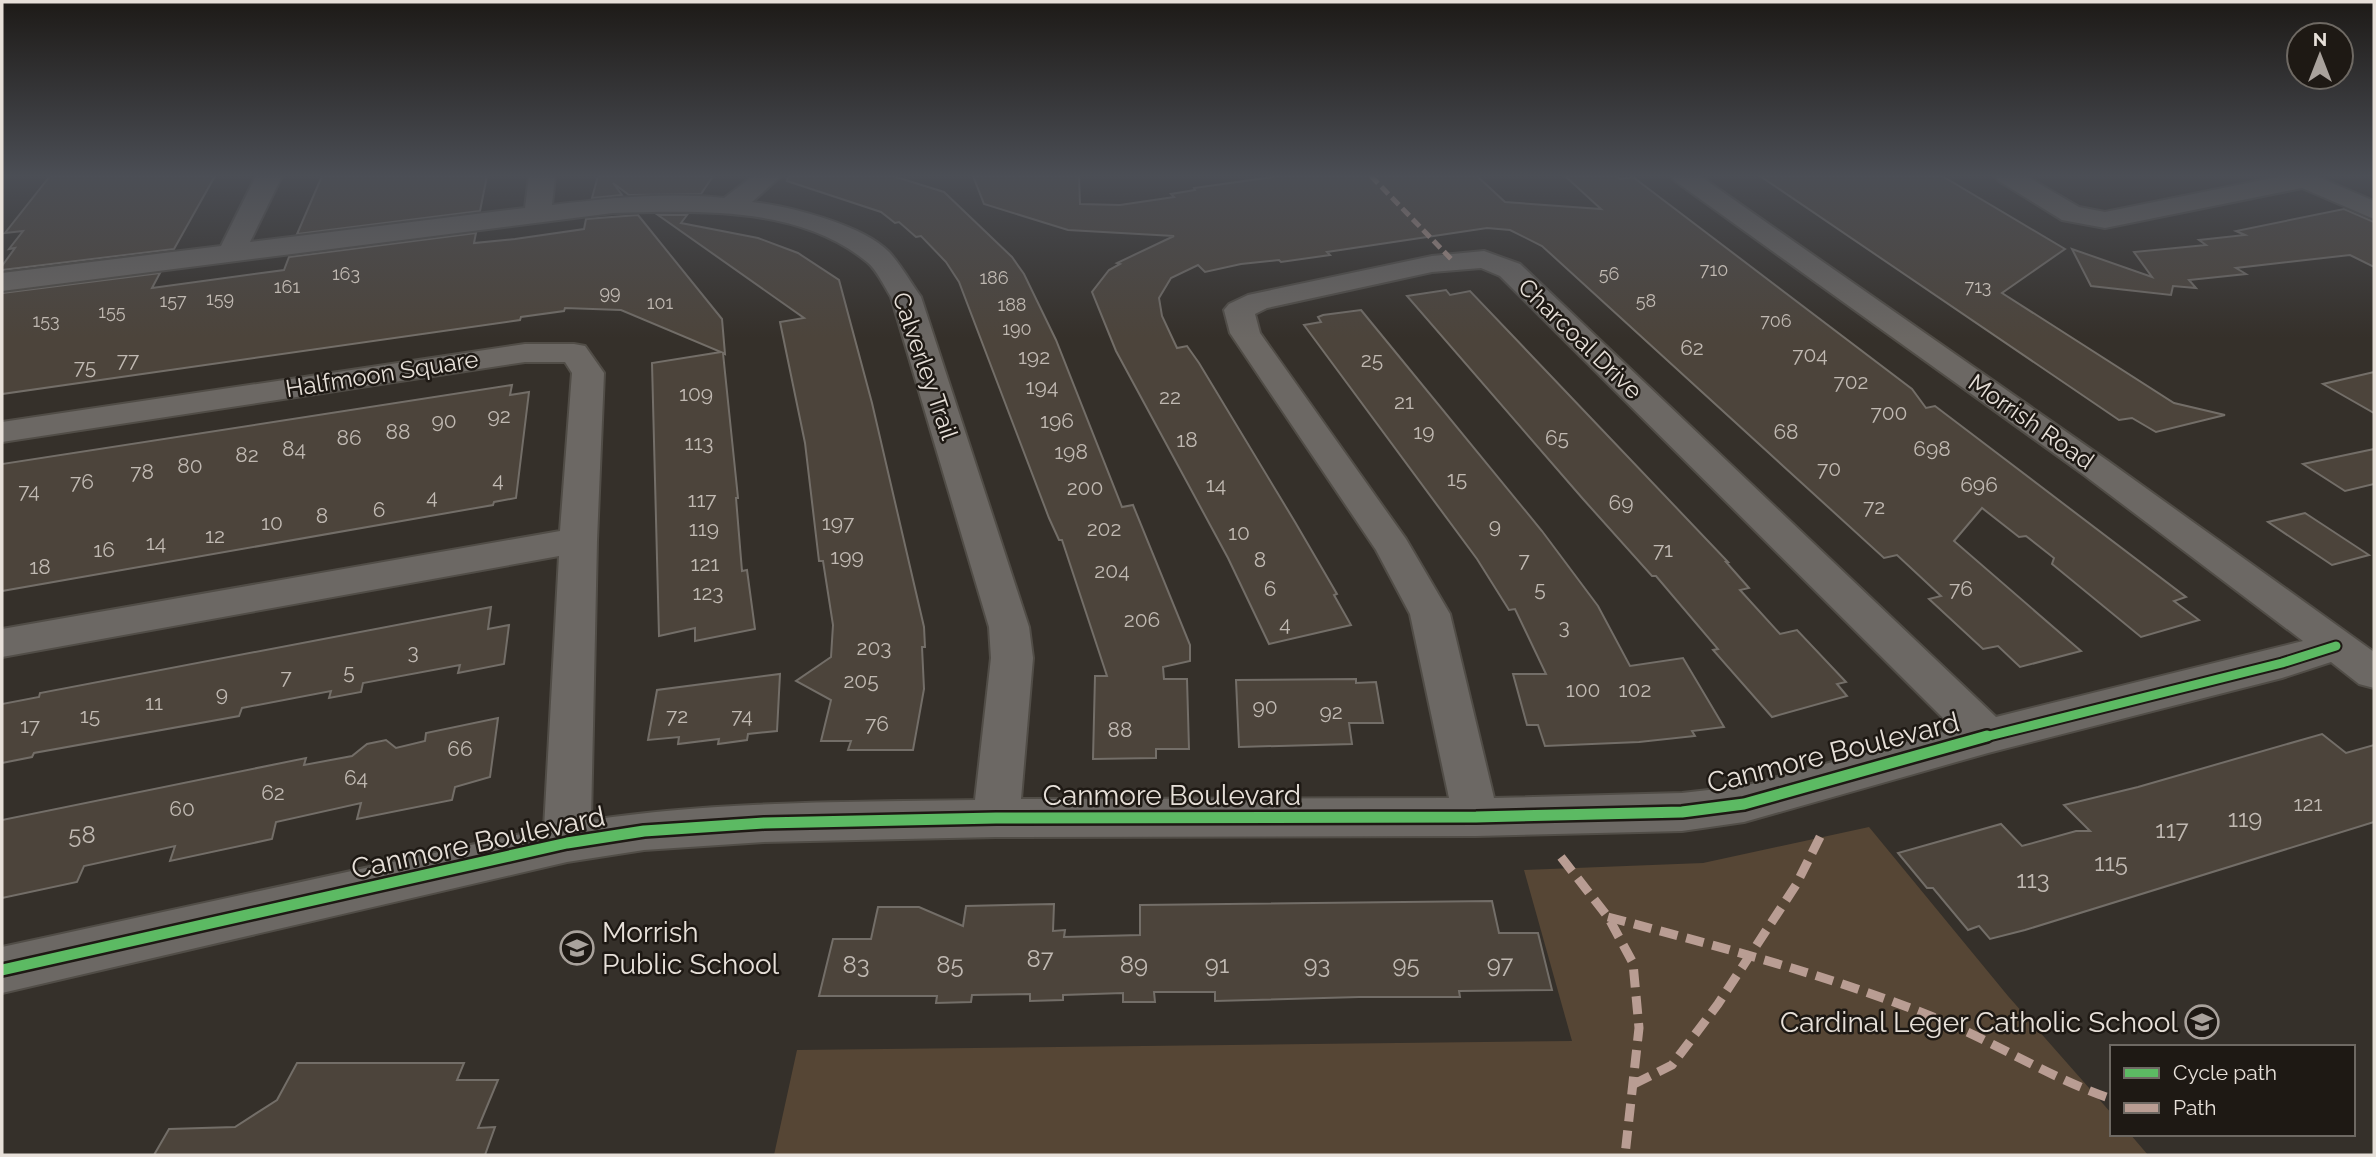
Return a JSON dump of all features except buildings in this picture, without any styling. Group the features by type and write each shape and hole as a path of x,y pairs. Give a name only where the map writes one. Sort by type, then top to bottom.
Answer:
{"street":[{"path":"231,253 242,230"},
{"name":"Calverley Trail","path":"2,282 412,230"},
{"name":"Calverley Trail","path":"834,230 878,257 906,297 1009,627 1012,658 996,818"},
{"name":"Morrish Road","path":"1760,230 2096,468 2374,673"},
{"name":"Charcoal Drive","path":"1476,817 1430,614 1393,548 1245,333 1239,310 1258,301 1432,264 1484,259 1510,270 1987,736"},
{"name":"Halfmoon Square","path":"2,432 525,353 574,352 588,373 578,540 567,843"},
{"path":"2,643 578,540"},
{"name":"Canmore Boulevard","path":"2,971 567,843 702,826 996,818 1476,817 1577,813 1631,815 1744,804 1987,736 2282,663 2336,646"}],"shaded area":[{"path":"1869,827 2008,996 2110,1112 2110,1136 2132,1136 2148,1155 774,1155 797,1050 1572,1041 1524,870 1703,863"}],"marked path":[{"path":"1423,230 1454,262"},
{"path":"1634,1084 1672,1065 1718,1004 1796,885 1823,831"},
{"path":"1561,857 1608,917 1633,963 1639,1028 1625,1155"},
{"path":"1608,917 1772,963 1893,1002 1956,1027 2067,1082 2110,1098"}],"cycle path":[{"path":"2,970 567,843 644,831 764,823 996,818 1476,817 1577,813 1618,815 1682,812 1744,804 1988,736 2282,663 2336,646"}],"place":[{"name":"Morrish Public School","path":"577,948"},
{"name":"Cardinal Leger Catholic School","path":"2202,1022"}]}
